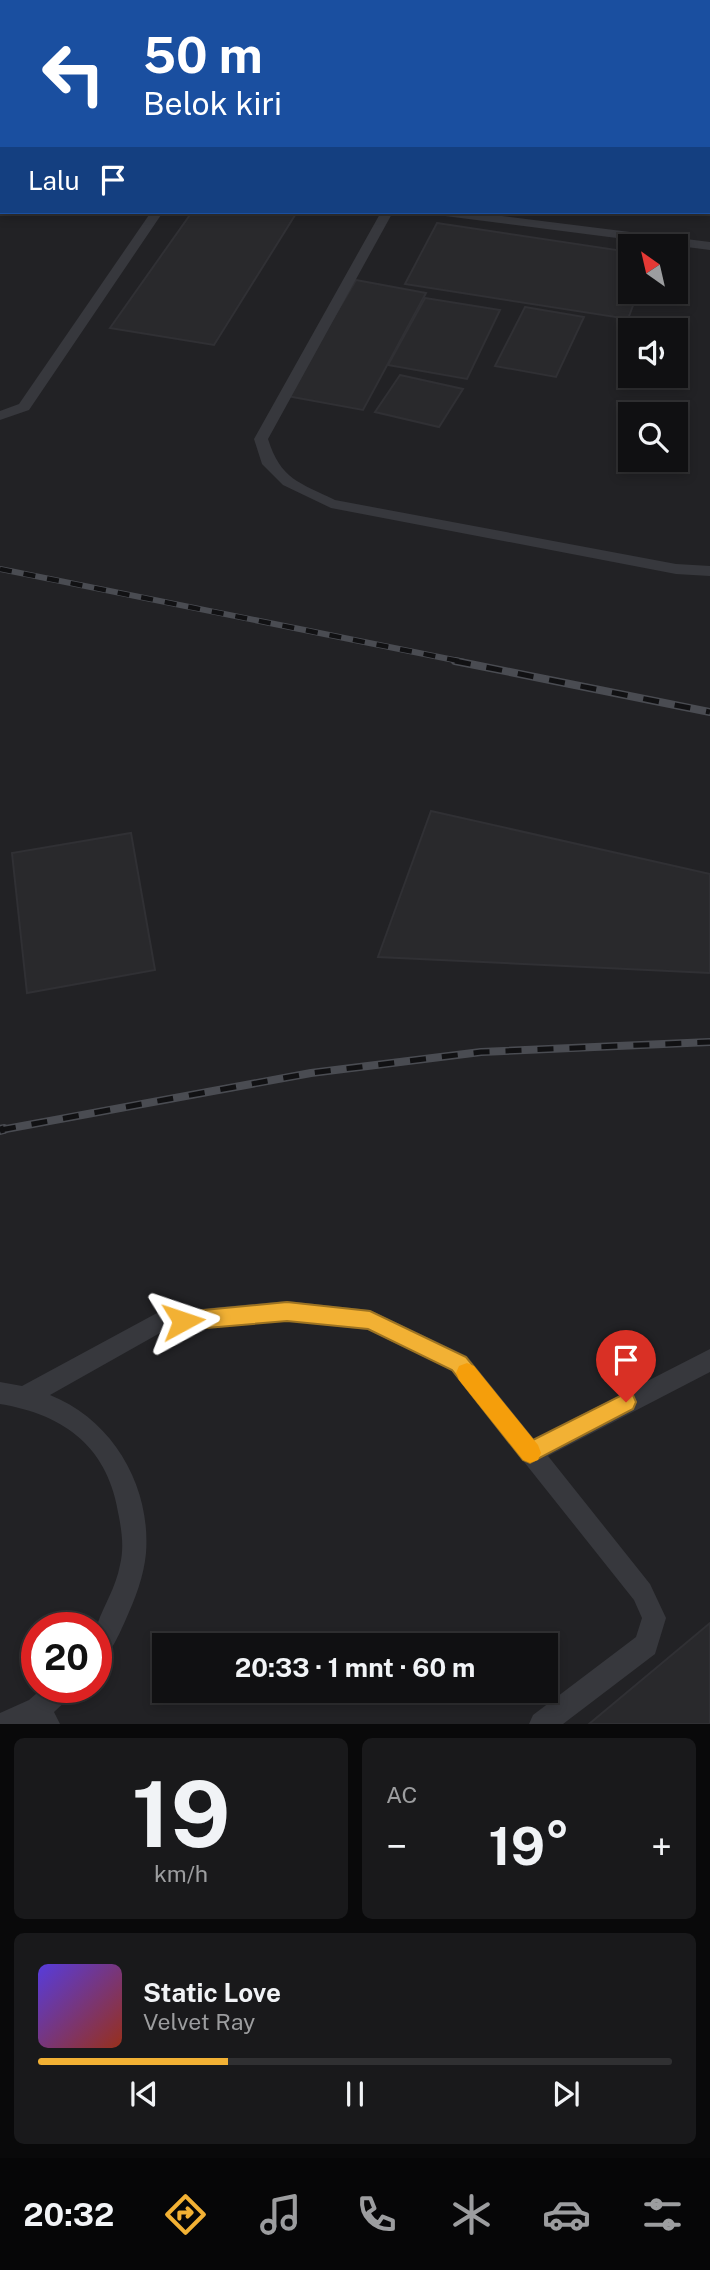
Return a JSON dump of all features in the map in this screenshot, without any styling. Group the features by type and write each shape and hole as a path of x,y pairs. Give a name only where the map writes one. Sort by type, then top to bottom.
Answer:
{"lane":[{"path":"0,100 0,106"},
{"path":"0,416 24,407 156,214"},
{"path":"386,214 261,439 269,464 288,482 331,504 676,569 710,570"},
{"path":"460,214 710,246"},
{"path":"28,1395 157,1324 287,1311 370,1320 459,1363 642,1592 654,1618 646,1645 542,1724"},
{"path":"530,1453 710,1360"},
{"path":"0,1393 28,1395 73,1415 109,1451 130,1498 134,1554 119,1612 112,1624"},
{"path":"3,1724 42,1716"}],"shaded area":[{"path":"0,214 710,214 710,1724 0,1724"}],"building":[{"path":"191,214 296,214 214,345 110,328"},
{"path":"437,223 618,250 618,304 634,304 628,318 622,318 405,284"},
{"path":"356,280 426,293 363,410 287,396"},
{"path":"425,298 500,310 467,379 388,365"},
{"path":"525,307 584,317 556,377 495,366"},
{"path":"400,375 463,389 439,427 375,412"},
{"path":"431,811 710,874 710,973 378,957"},
{"path":"131,833 155,970 27,993 12,853"},
{"path":"710,1623 710,1724 589,1724"}],"railway":[{"path":"0,569 464,662"},
{"path":"455,661 710,712"},
{"path":"4,1129 0,1130 311,1073 481,1052 710,1042"}],"slow traffic":[{"path":"467,1373 530,1453"}],"route":[{"path":"183,1321 287,1311 370,1320 459,1363 530,1453 626,1402"}]}
